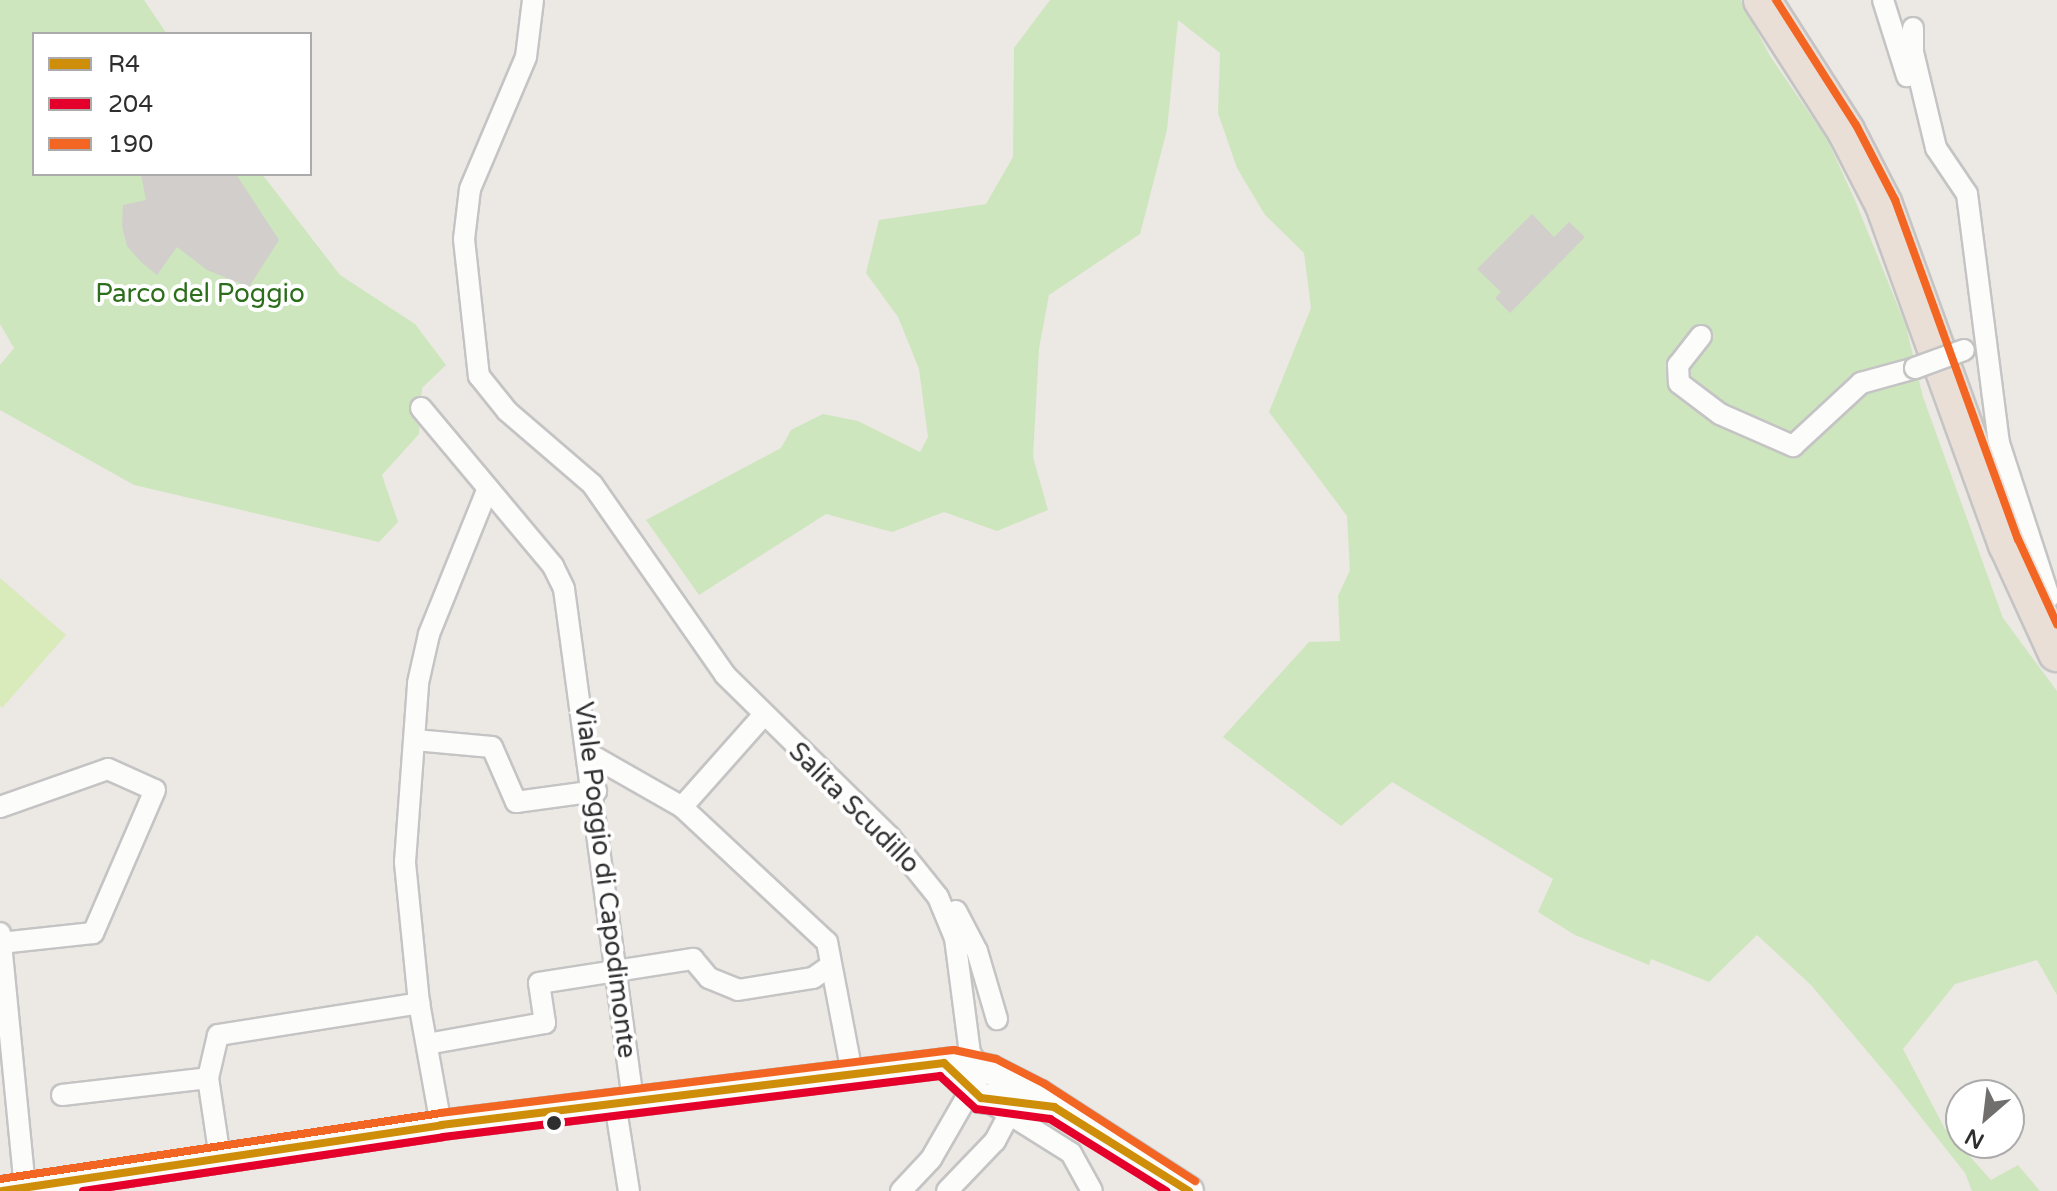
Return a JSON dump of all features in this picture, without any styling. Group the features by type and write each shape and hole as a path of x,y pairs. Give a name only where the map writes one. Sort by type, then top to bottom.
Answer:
{"highway":[{"path":"1762,0 1846,131 1884,205 2007,544 2057,653"}],"main road":[{"path":"14,1189 441,1125 944,1063 995,1092 1054,1107 1189,1191"}],"street":[{"name":"Salita Scudillo","path":"533,0 526,57 470,189 464,239 479,376 507,411 592,484 685,616 762,717 889,836 938,897 955,938 970,1053 995,1092"},
{"path":"1883,0 1928,142 1967,194 1978,303 1990,345 1999,443 2057,616"},
{"path":"1913,28 1913,52 1946,167"},
{"path":"1701,336 1678,365 1679,383 1720,414 1793,446 1861,383 1964,350 1990,345"},
{"path":"421,408 507,510 476,518"},
{"path":"441,1125 419,1003 405,862 415,740 429,634 488,488"},
{"name":"Viale Poggio di Capodimonte","path":"507,510 564,589 591,755 617,969 629,1191"},
{"path":"682,807 762,717"},
{"path":"415,740 492,747 516,802 596,791"},
{"path":"591,755 682,807 827,942 852,1073"},
{"path":"0,807 108,769 155,790 93,933 1,943"},
{"path":"938,897 953,906 977,951 997,1019"},
{"path":"0,933 14,1189"},
{"path":"427,1044 545,1023 539,983 693,959 709,978 738,990 813,978 830,966"},
{"path":"220,1158 208,1078 218,1035 419,1003"},
{"path":"62,1095 208,1078"},
{"path":"901,1191 995,1092"},
{"path":"947,1191 995,1141 995,1092"},
{"path":"995,1092 1071,1153 1092,1191"}],"green space":[{"name":"Parco del Poggio","path":"0,0 144,0 166,32 32,32 32,176 264,176 340,275 415,324 446,365 422,388 419,434 382,475 398,522 379,542 134,485 0,410 0,365 14,348 0,324"},
{"path":"1050,0 1741,0 1770,56 1827,139 1854,198 1906,326 1923,397 2003,618 2057,691 2057,995 2037,960 1955,984 1903,1049 1945,1129 1945,1148 1811,985 1757,935 1709,982 1651,959 1649,965 1575,935 1538,912 1553,879 1392,782 1341,826 1223,737 1309,642 1340,641 1338,596 1350,570 1347,516 1269,412 1311,308 1304,253 1265,215 1237,168 1218,113 1220,53 1178,20 1167,130 1140,234 1049,295 1039,349 1033,457 1048,510 997,531 944,512 892,532 826,514 699,595 646,520 781,448 791,430 823,414 858,421 920,452 928,437 919,369 898,317 866,273 879,220 986,204 1013,157 1014,48"},
{"path":"0,578 66,635 2,708 0,706"},
{"path":"1954,1159 1972,1159 1991,1180 2018,1165 2040,1191 1972,1191 1965,1173"}],"building":[{"path":"141,176 237,176 279,240 249,287 207,270 177,247 157,275 127,246 122,226 123,205 146,200"},
{"path":"1532,214 1554,237 1569,222 1585,237 1510,313 1495,298 1501,292 1477,269"}],"transit line":[{"name":"190","path":"1776,0 1856,125 1895,200 2018,539 2057,624"},
{"name":"190","path":"0,1179 440,1113 954,1050 996,1059 1045,1084 1195,1181"},
{"name":"R4","path":"2,1191 441,1125 944,1063 981,1098 1054,1107 1189,1191"},
{"name":"204","path":"83,1191 443,1137 940,1076 976,1109 1050,1119 1166,1191"}]}
